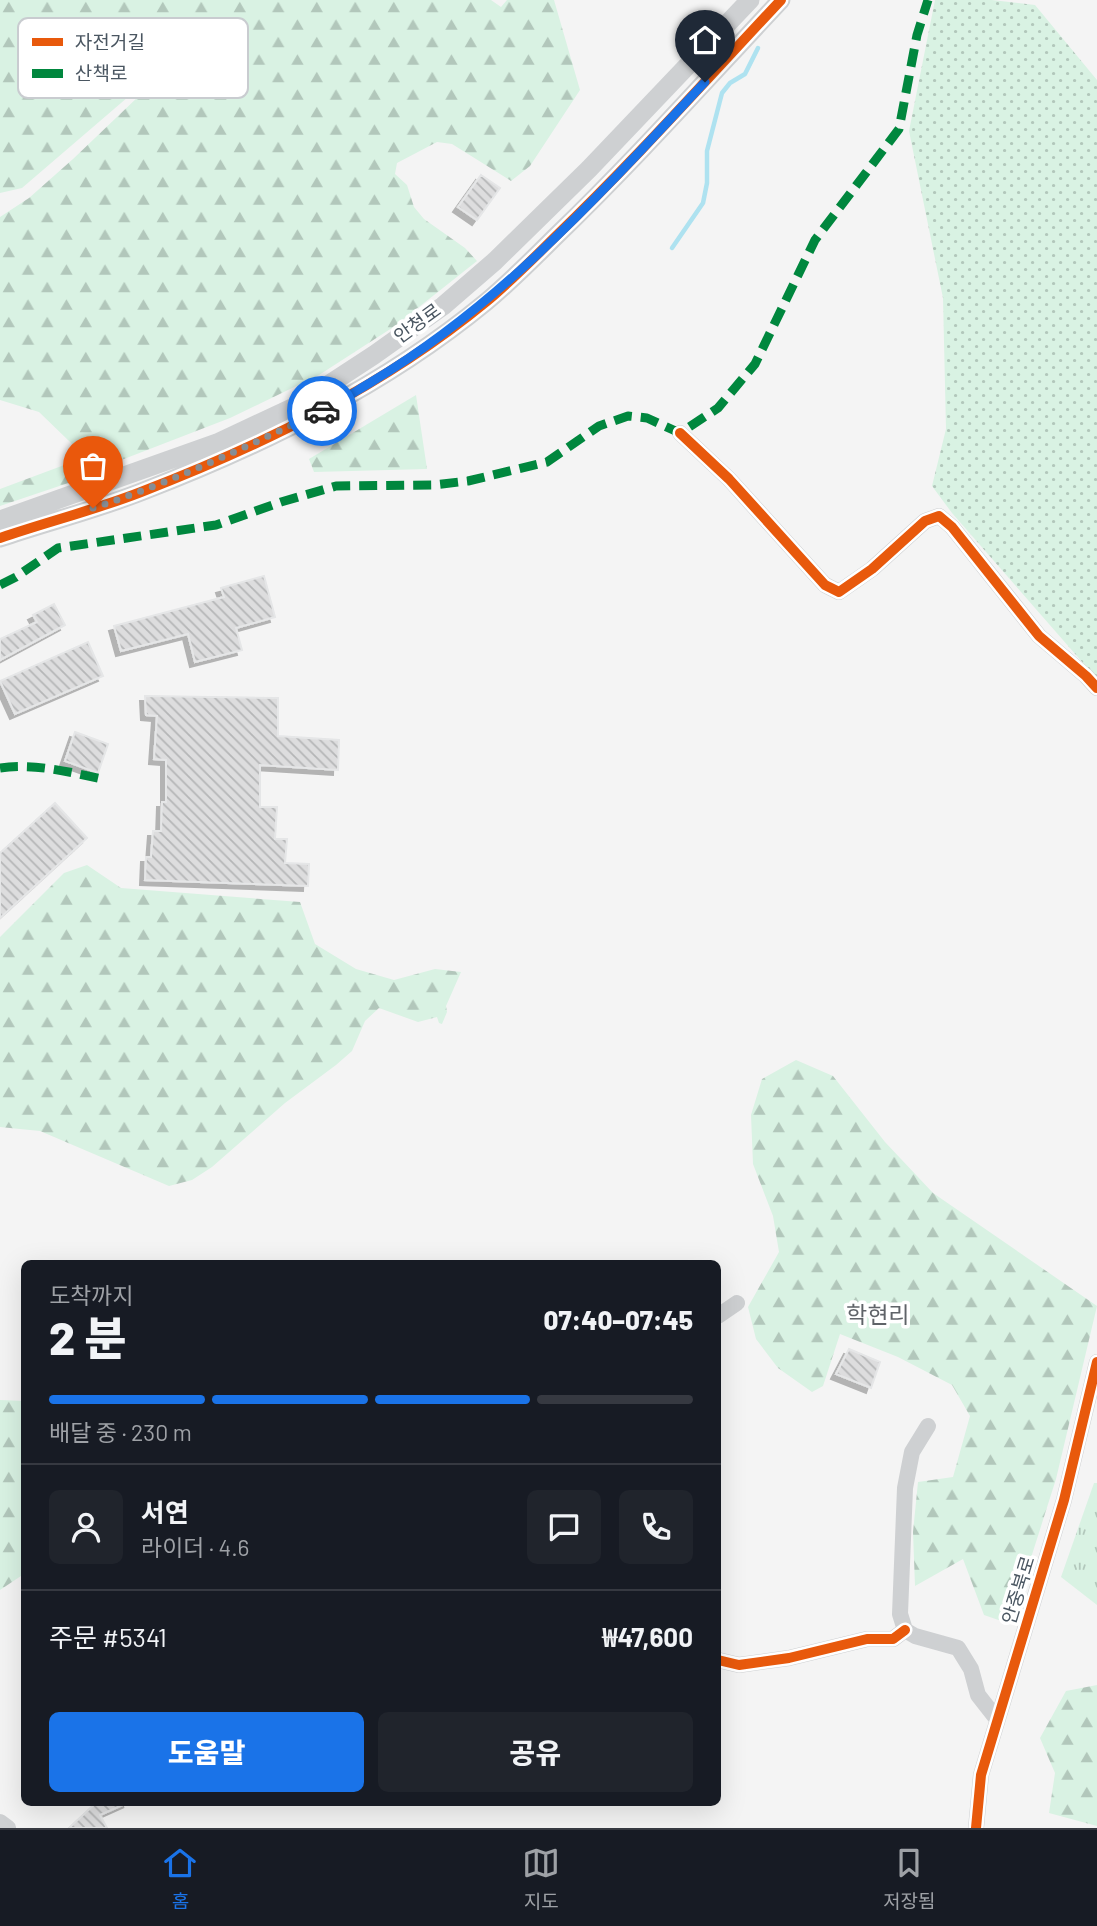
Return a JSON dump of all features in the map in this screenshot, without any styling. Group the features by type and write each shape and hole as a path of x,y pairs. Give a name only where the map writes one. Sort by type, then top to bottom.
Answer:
{"street":[{"name":"안청로","path":"0,520 217,443 296,406 373,355 443,306 495,261 598,159 750,0"},
{"name":"안청로","path":"0,538 139,493 225,457 327,408 405,362 487,302 602,192 781,0"},
{"path":"680,433 729,479 825,584 839,592 872,569 925,521 939,516 952,527 1039,636 1097,688"},
{"path":"721,1314 737,1303"},
{"name":"안중북로","path":"976,1828 981,1775 996,1718 1064,1500 1097,1362"},
{"path":"928,1426 912,1452 905,1488 900,1614 905,1630 915,1636 958,1648 971,1669 978,1695 996,1718"},
{"path":"721,1661 739,1665 789,1658 867,1639 893,1639 905,1630"},
{"path":"0,1822 8,1828"}],"green space":[{"path":"0,0 491,0 501,7 507,0 554,0 580,90 530,166 511,181 452,144 437,142 397,163 395,174 407,185 414,207 424,219 465,248 477,261 395,326 319,375 230,418 98,469 39,412 0,400 0,217 29,198 137,98 248,98 248,18 18,18 18,98 127,98 22,188 0,193"},
{"path":"935,0 992,0 1035,5 1097,80 1097,679 952,513 932,486 946,429 943,298 909,131"},
{"path":"416,395 427,469 314,472 309,459"},
{"path":"83,458 98,473 0,506 0,489"},
{"path":"87,865 121,888 300,902 315,944 356,969 394,980 435,969 461,972 446,1006 447,1012 442,1024 437,1017 418,1022 379,1008 365,1021 352,1051 336,1065 285,1103 212,1167 192,1180 169,1186 40,1131 0,1127 0,937 64,873"},
{"path":"796,1060 833,1076 885,1142 933,1193 1097,1306 1056,1479 1010,1624 984,1615 963,1559 915,1586 913,1532 918,1482 953,1477 970,1416 952,1385 898,1357 840,1334 823,1386 812,1392 778,1368 756,1339 748,1307 779,1252 773,1216 753,1164 751,1115 762,1079"},
{"path":"0,1400 21,1401 21,1576 0,1590"},
{"path":"1094,1483 1097,1483 1097,1605 1061,1577"},
{"path":"1097,1685 1097,1826 1049,1813 1055,1773 1040,1738 1066,1691"}],"building":[{"path":"481,175 500,188 477,220 458,207"},
{"path":"264,576 275,617 236,628 242,650 195,662 188,634 121,651 114,626 224,597 221,588"},
{"path":"54,604 65,625 0,660 0,639 37,622 33,615"},
{"path":"88,642 103,676 15,714 0,681"},
{"path":"145,696 278,698 278,736 339,740 338,770 260,765 260,807 277,807 275,839 287,839 285,863 309,864 308,886 145,880 146,857 151,857 153,831 161,831 162,802 166,802 166,760 154,759 157,716 146,715"},
{"path":"75,732 108,744 98,773 65,761"},
{"path":"55,803 87,838 0,918 0,853"},
{"path":"849,1349 880,1362 871,1388 836,1374"},
{"path":"93,1806 120,1806 100,1815 107,1828 69,1828"}],"waterway":[{"path":"672,248 703,203 707,183 707,151 722,93 730,83 745,74 758,48"}],"marked path":[{"path":"0,585 58,548 216,525 336,486 433,485 468,481 547,462 599,426 628,416 647,418 680,433 718,408 755,364 815,240 899,129 917,35 928,0"},
{"path":"0,768 38,767 102,779"}],"cycle path":[{"path":"0,538 124,498 187,474 321,411 406,361 486,302 521,270 641,150 781,0"},
{"path":"680,433 729,479 825,585 839,592 872,569 925,521 939,516 952,527 1039,636 1097,688"},
{"path":"976,1828 981,1775 1064,1500 1097,1362"},
{"path":"721,1661 739,1665 789,1658 867,1639 893,1639 905,1630"}],"way so far":[{"path":"93,508 139,493 225,457 322,411"}],"district":[{"name":"학현리","path":"878,1315"}],"route":[{"path":"322,411 405,362 487,302 611,183 705,82"}]}
